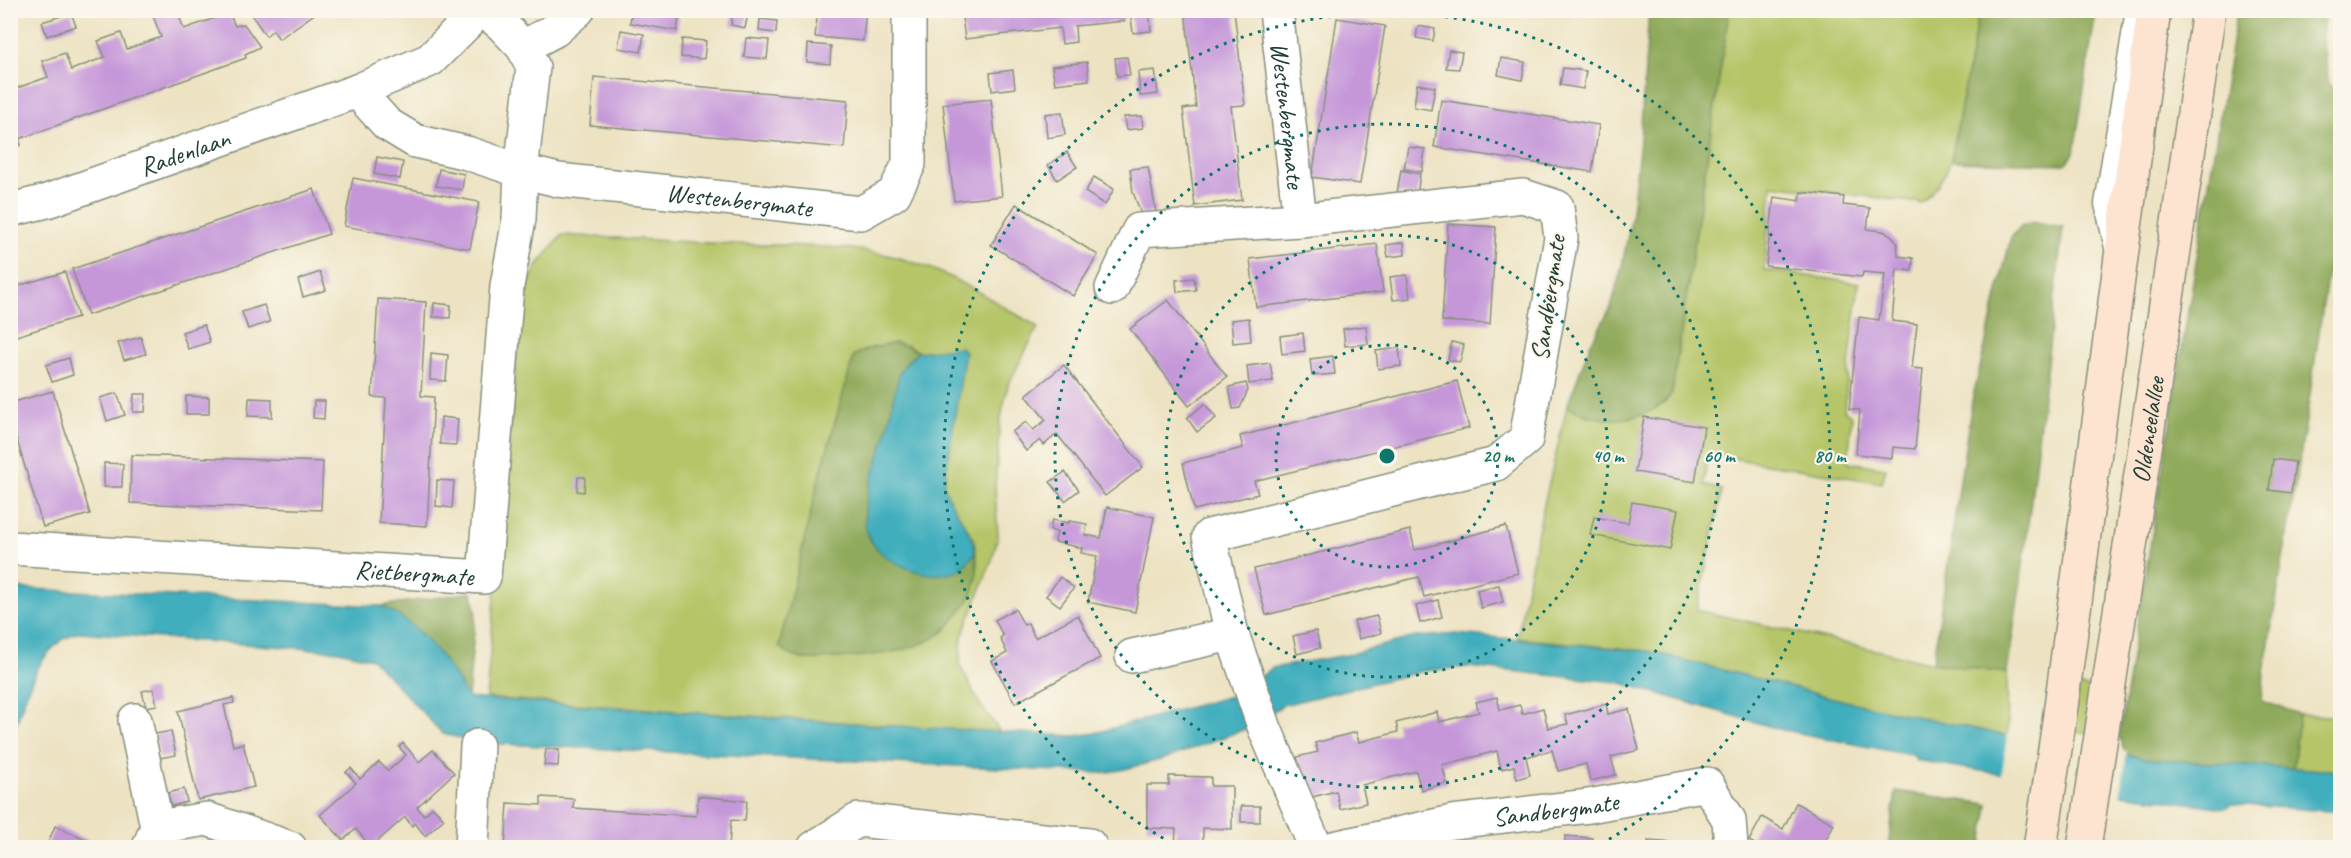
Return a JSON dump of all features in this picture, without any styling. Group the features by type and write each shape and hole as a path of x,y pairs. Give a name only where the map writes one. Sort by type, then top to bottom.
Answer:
{"main road":[{"name":"Oldeneelallee","path":"2041,841 2120,276 2154,10"},
{"name":"Oldeneelallee","path":"2084,844 2150,416 2209,10"}],"street":[{"path":"357,91 387,124 414,141 467,153 521,171 533,67 523,47 503,26 482,10"},
{"name":"Radenlaan","path":"10,210 47,201 357,91 430,60 482,10"},
{"path":"523,47 555,30 578,10"},
{"name":"Westenbergmate","path":"521,171 558,180 861,213 894,194 909,164 909,10"},
{"name":"Westenbergmate","path":"1276,10 1300,220"},
{"name":"Rietbergmate","path":"10,548 483,577 507,286 519,219 521,171"},
{"name":"Sandbergmate","path":"1112,288 1139,230 1300,220 1523,196 1557,207 1561,238 1526,439 1496,464 1209,536 1232,634 1264,729 1316,848"},
{"path":"1132,656 1232,634"},
{"path":"135,720 153,837 207,819 290,848"},
{"path":"472,848 477,746"},
{"name":"Sandbergmate","path":"1333,848 1452,822 1589,806 1707,784 1729,820 1731,848"},
{"path":"814,848 858,820 1089,845 1091,848"}],"lane":[{"path":"2120,276 2104,204 2135,10"}],"green space":[{"path":"1649,11 1729,11 1672,392 1658,407 1638,416 1604,419 1587,415 1567,406 1590,345 1611,307 1622,266 1631,220 1640,140"},
{"path":"1729,11 1979,11 1951,161 1939,184 1921,203 1772,185 1764,270 1859,283 1844,410 1852,416 1848,462 1886,468 1882,483 1707,454 1704,485 1722,490 1697,610 1933,663 2007,673 2008,736 1845,701 1648,651 1517,638 1537,535 1567,406 1591,417 1632,417 1665,403 1672,392"},
{"path":"1979,11 2096,11 2074,153 2065,164 1951,161"},
{"path":"2237,11 2325,11 2322,37 2329,84 2338,96 2340,189 2306,421 2264,673 2262,701 2299,714 2293,768 2145,759 2126,754 2119,737"},
{"path":"2034,222 2063,227 2024,559 2007,673 1933,663 1972,401 2011,237 2022,225"},
{"path":"562,235 853,249 899,258 936,271 966,285 1038,327 1008,385 1000,422 995,487 998,536 992,560 962,637 960,666 980,704 1001,733 486,698 522,294 539,263","holes":["908,346 918,352 961,348 965,352 944,485 947,498 974,539 978,567 915,646 862,656 800,659"]},
{"path":"895,343 908,346 918,352 900,372 887,431 963,567 975,553 977,577 973,591 947,628 935,637 909,648 865,656 806,659 792,656 779,646 818,482 854,355 871,348"},
{"path":"472,592 476,610 468,698 457,678 381,606"},
{"path":"2078,686 2093,689 2088,733 2072,731"},
{"path":"2299,714 2340,717 2340,771 2293,768"},
{"path":"1896,791 1988,804 1982,847 1888,847"}],"water":[{"path":"961,347 965,352 944,485 951,503 970,535 975,553 956,572 927,573 900,565 878,550 866,528 866,505 901,370 918,352"},
{"path":"11,588 381,606 421,633 442,657 468,698 1075,736 1095,733 1238,694 1272,668 1346,655 1415,637 1457,634 1648,651 1845,701 2008,736 2145,759 2340,771 2340,812 2231,804 2225,808 2121,794 1915,760 1915,756 1779,729 1618,682 1468,667 1423,671 1283,705 1248,728 1164,759 1101,773 483,743 443,734 372,659 339,651 79,632 64,639 41,662 26,694 11,742"}],"pier":[{"path":"2008,733 2127,751 2120,797 2001,778"}],"building":[{"path":"158,10 177,10 184,29 218,17 215,10 228,10 235,26 244,24 260,47 245,54 246,58 19,139 21,145 10,149 10,79 14,89 48,77 42,61 65,53 71,70 105,57 98,41 121,33 127,49 161,37 152,13"},
{"path":"248,10 320,10 279,39 273,30 266,36"},
{"path":"632,10 680,10 677,31 630,23"},
{"path":"733,10 749,10 745,28 731,25"},
{"path":"818,10 866,10 863,41 815,37"},
{"path":"961,10 1122,10 1124,21 1075,26 1076,42 1062,44 1060,28 965,39"},
{"path":"1130,10 1149,10 1151,31 1133,33"},
{"path":"1185,10 1234,10 1245,105 1231,106 1242,200 1195,206 1183,109 1196,107"},
{"path":"71,13 76,26 47,36 42,22"},
{"path":"1337,18 1385,26 1360,184 1312,177"},
{"path":"760,19 777,21 776,33 759,31"},
{"path":"1418,26 1435,29 1433,41 1416,38"},
{"path":"621,30 644,34 641,52 618,48"},
{"path":"746,38 769,40 767,59 744,57"},
{"path":"682,39 706,41 704,59 681,57"},
{"path":"808,44 831,46 830,64 807,62"},
{"path":"1449,50 1462,52 1459,69 1446,68"},
{"path":"1127,57 1130,75 1117,76 1115,58"},
{"path":"1501,58 1525,62 1522,80 1498,75"},
{"path":"1087,62 1089,80 1055,84 1052,66"},
{"path":"1563,68 1586,71 1583,89 1560,85"},
{"path":"1013,70 1015,88 992,91 990,73"},
{"path":"1155,70 1158,94 1140,96 1138,72"},
{"path":"594,77 848,100 844,148 590,125"},
{"path":"1417,84 1435,87 1431,110 1414,107"},
{"path":"991,99 1002,196 954,201 943,104"},
{"path":"1441,100 1599,125 1592,172 1434,147"},
{"path":"1062,112 1065,135 1047,138 1045,114"},
{"path":"1142,116 1143,128 1126,130 1124,117"},
{"path":"1408,147 1425,149 1422,172 1404,169"},
{"path":"1067,152 1077,167 1057,180 1048,165"},
{"path":"377,157 403,162 400,179 374,174"},
{"path":"1148,167 1156,212 1141,214 1133,192 1130,169"},
{"path":"439,169 464,174 462,190 436,186"},
{"path":"1401,170 1420,174 1417,196 1397,193"},
{"path":"1094,177 1114,189 1105,205 1085,192"},
{"path":"353,178 479,202 470,249 344,226"},
{"path":"314,189 329,234 88,315 72,269"},
{"path":"1801,192 1844,197 1843,205 1870,208 1867,229 1883,231 1891,235 1897,243 1898,256 1913,258 1912,271 1897,269 1892,321 1917,324 1912,368 1923,369 1915,449 1893,447 1892,458 1856,454 1860,410 1849,409 1859,317 1879,320 1885,274 1863,272 1862,277 1766,266 1774,197 1800,201"},
{"path":"1016,204 1098,255 1073,296 991,245"},
{"path":"1448,224 1496,227 1490,324 1442,321"},
{"path":"1404,242 1405,255 1388,257 1386,245"},
{"path":"1377,244 1383,292 1256,307 1250,259"},
{"path":"65,272 78,317 10,338 10,288"},
{"path":"320,272 326,290 303,297 298,280"},
{"path":"1407,275 1410,298 1393,300 1390,277"},
{"path":"1194,278 1196,290 1177,292 1176,280"},
{"path":"378,299 426,302 421,396 434,397 427,526 379,523 386,398 372,397"},
{"path":"1168,300 1227,377 1189,406 1130,329"},
{"path":"434,303 451,305 450,318 433,317"},
{"path":"264,305 270,322 248,329 242,312"},
{"path":"1249,318 1251,341 1233,343 1231,320"},
{"path":"204,325 210,342 188,349 182,332"},
{"path":"1366,326 1368,344 1345,346 1343,329"},
{"path":"1303,333 1305,351 1282,354 1280,336"},
{"path":"141,337 146,354 124,360 118,343"},
{"path":"1452,342 1464,345 1460,362 1448,360"},
{"path":"1399,348 1401,366 1378,369 1376,351"},
{"path":"431,353 448,355 446,381 430,380"},
{"path":"1333,356 1335,374 1312,376 1310,359"},
{"path":"69,358 73,375 52,382 46,365"},
{"path":"1270,363 1273,381 1249,384 1247,366"},
{"path":"1064,365 1143,467 1105,496 1057,434 1044,445 1040,440 1026,451 1012,432 1026,422 1033,430 1046,420 1026,395"},
{"path":"1457,381 1469,428 1254,481 1258,494 1194,510 1183,463 1243,448 1240,436"},
{"path":"1246,383 1248,390 1240,408 1233,409 1229,387"},
{"path":"53,391 90,514 43,527 10,417 10,403"},
{"path":"117,393 125,415 107,421 100,398"},
{"path":"134,394 146,394 145,412 133,412"},
{"path":"186,396 209,397 209,414 186,414"},
{"path":"249,398 272,399 272,417 248,416"},
{"path":"314,401 325,401 324,419 313,418"},
{"path":"1205,404 1216,418 1197,432 1187,418"},
{"path":"441,417 458,419 456,445 440,444"},
{"path":"1644,417 1704,427 1695,482 1635,472"},
{"path":"131,455 323,462 321,510 130,503"},
{"path":"2273,459 2295,462 2291,493 2269,490"},
{"path":"104,463 123,464 122,487 104,487"},
{"path":"1065,472 1079,490 1065,501 1050,482"},
{"path":"578,477 585,477 584,492 577,491"},
{"path":"437,480 454,481 452,508 436,506"},
{"path":"1632,502 1678,510 1670,550 1590,535 1594,517 1628,523"},
{"path":"1107,507 1154,517 1135,612 1088,602 1097,556 1081,553 1082,548 1055,542 1057,532 1050,530 1052,520 1069,523 1069,521 1087,524 1085,535 1101,538"},
{"path":"1506,526 1518,573 1424,597 1419,577 1266,615 1254,569 1410,530 1415,550"},
{"path":"1060,577 1074,588 1060,606 1046,596"},
{"path":"1499,585 1503,602 1481,608 1477,590"},
{"path":"1438,600 1442,617 1420,623 1416,606"},
{"path":"1015,609 1024,625 1028,623 1035,638 1078,615 1100,658 1015,703 992,661 1007,653 1000,638 1003,636 995,620"},
{"path":"1377,616 1381,633 1359,639 1354,621"},
{"path":"1316,631 1320,648 1297,654 1293,636"},
{"path":"2340,646 2340,688 2333,687"},
{"path":"153,689 157,705 146,707 142,691"},
{"path":"1497,697 1500,710 1520,705 1522,714 1543,708 1548,728 1568,724 1565,715 1606,704 1608,714 1629,709 1639,750 1611,757 1616,775 1590,781 1586,764 1558,771 1552,750 1526,757 1530,775 1517,779 1514,766 1501,769 1497,751 1442,765 1447,783 1421,790 1416,771 1362,785 1366,803 1340,809 1336,791 1308,798 1297,757 1318,752 1315,743 1356,732 1359,742 1398,732 1396,723 1437,712 1439,722 1479,712 1476,702"},
{"path":"233,698 234,703 224,705 233,746 243,743 254,787 198,800 178,711"},
{"path":"171,731 176,755 160,758 155,734"},
{"path":"403,743 419,762 433,750 454,773 417,807 424,815 433,807 444,819 425,836 415,823 412,826 405,817 371,847 356,829 343,840 320,815 356,783 346,772 351,768 360,779 379,762 388,771 406,755 399,747"},
{"path":"546,749 559,750 558,766 544,765"},
{"path":"1169,776 1211,777 1211,786 1232,786 1232,829 1203,828 1203,847 1175,847 1176,829 1147,828 1147,785 1169,785"},
{"path":"184,789 187,802 171,806 168,793"},
{"path":"698,796 747,801 745,821 731,820 729,846 505,848 508,803 541,805 541,797 574,799 573,808 696,816"},
{"path":"1796,803 1834,824 1824,843 1832,848 1762,848 1749,841 1762,817 1783,829"},
{"path":"1241,806 1260,806 1260,822 1241,822"},
{"path":"55,826 97,844 96,848 46,848"},
{"path":"1565,836 1592,838 1592,848 1565,848"},
{"path":"1648,841 1675,843 1675,848 1648,848"}]}
